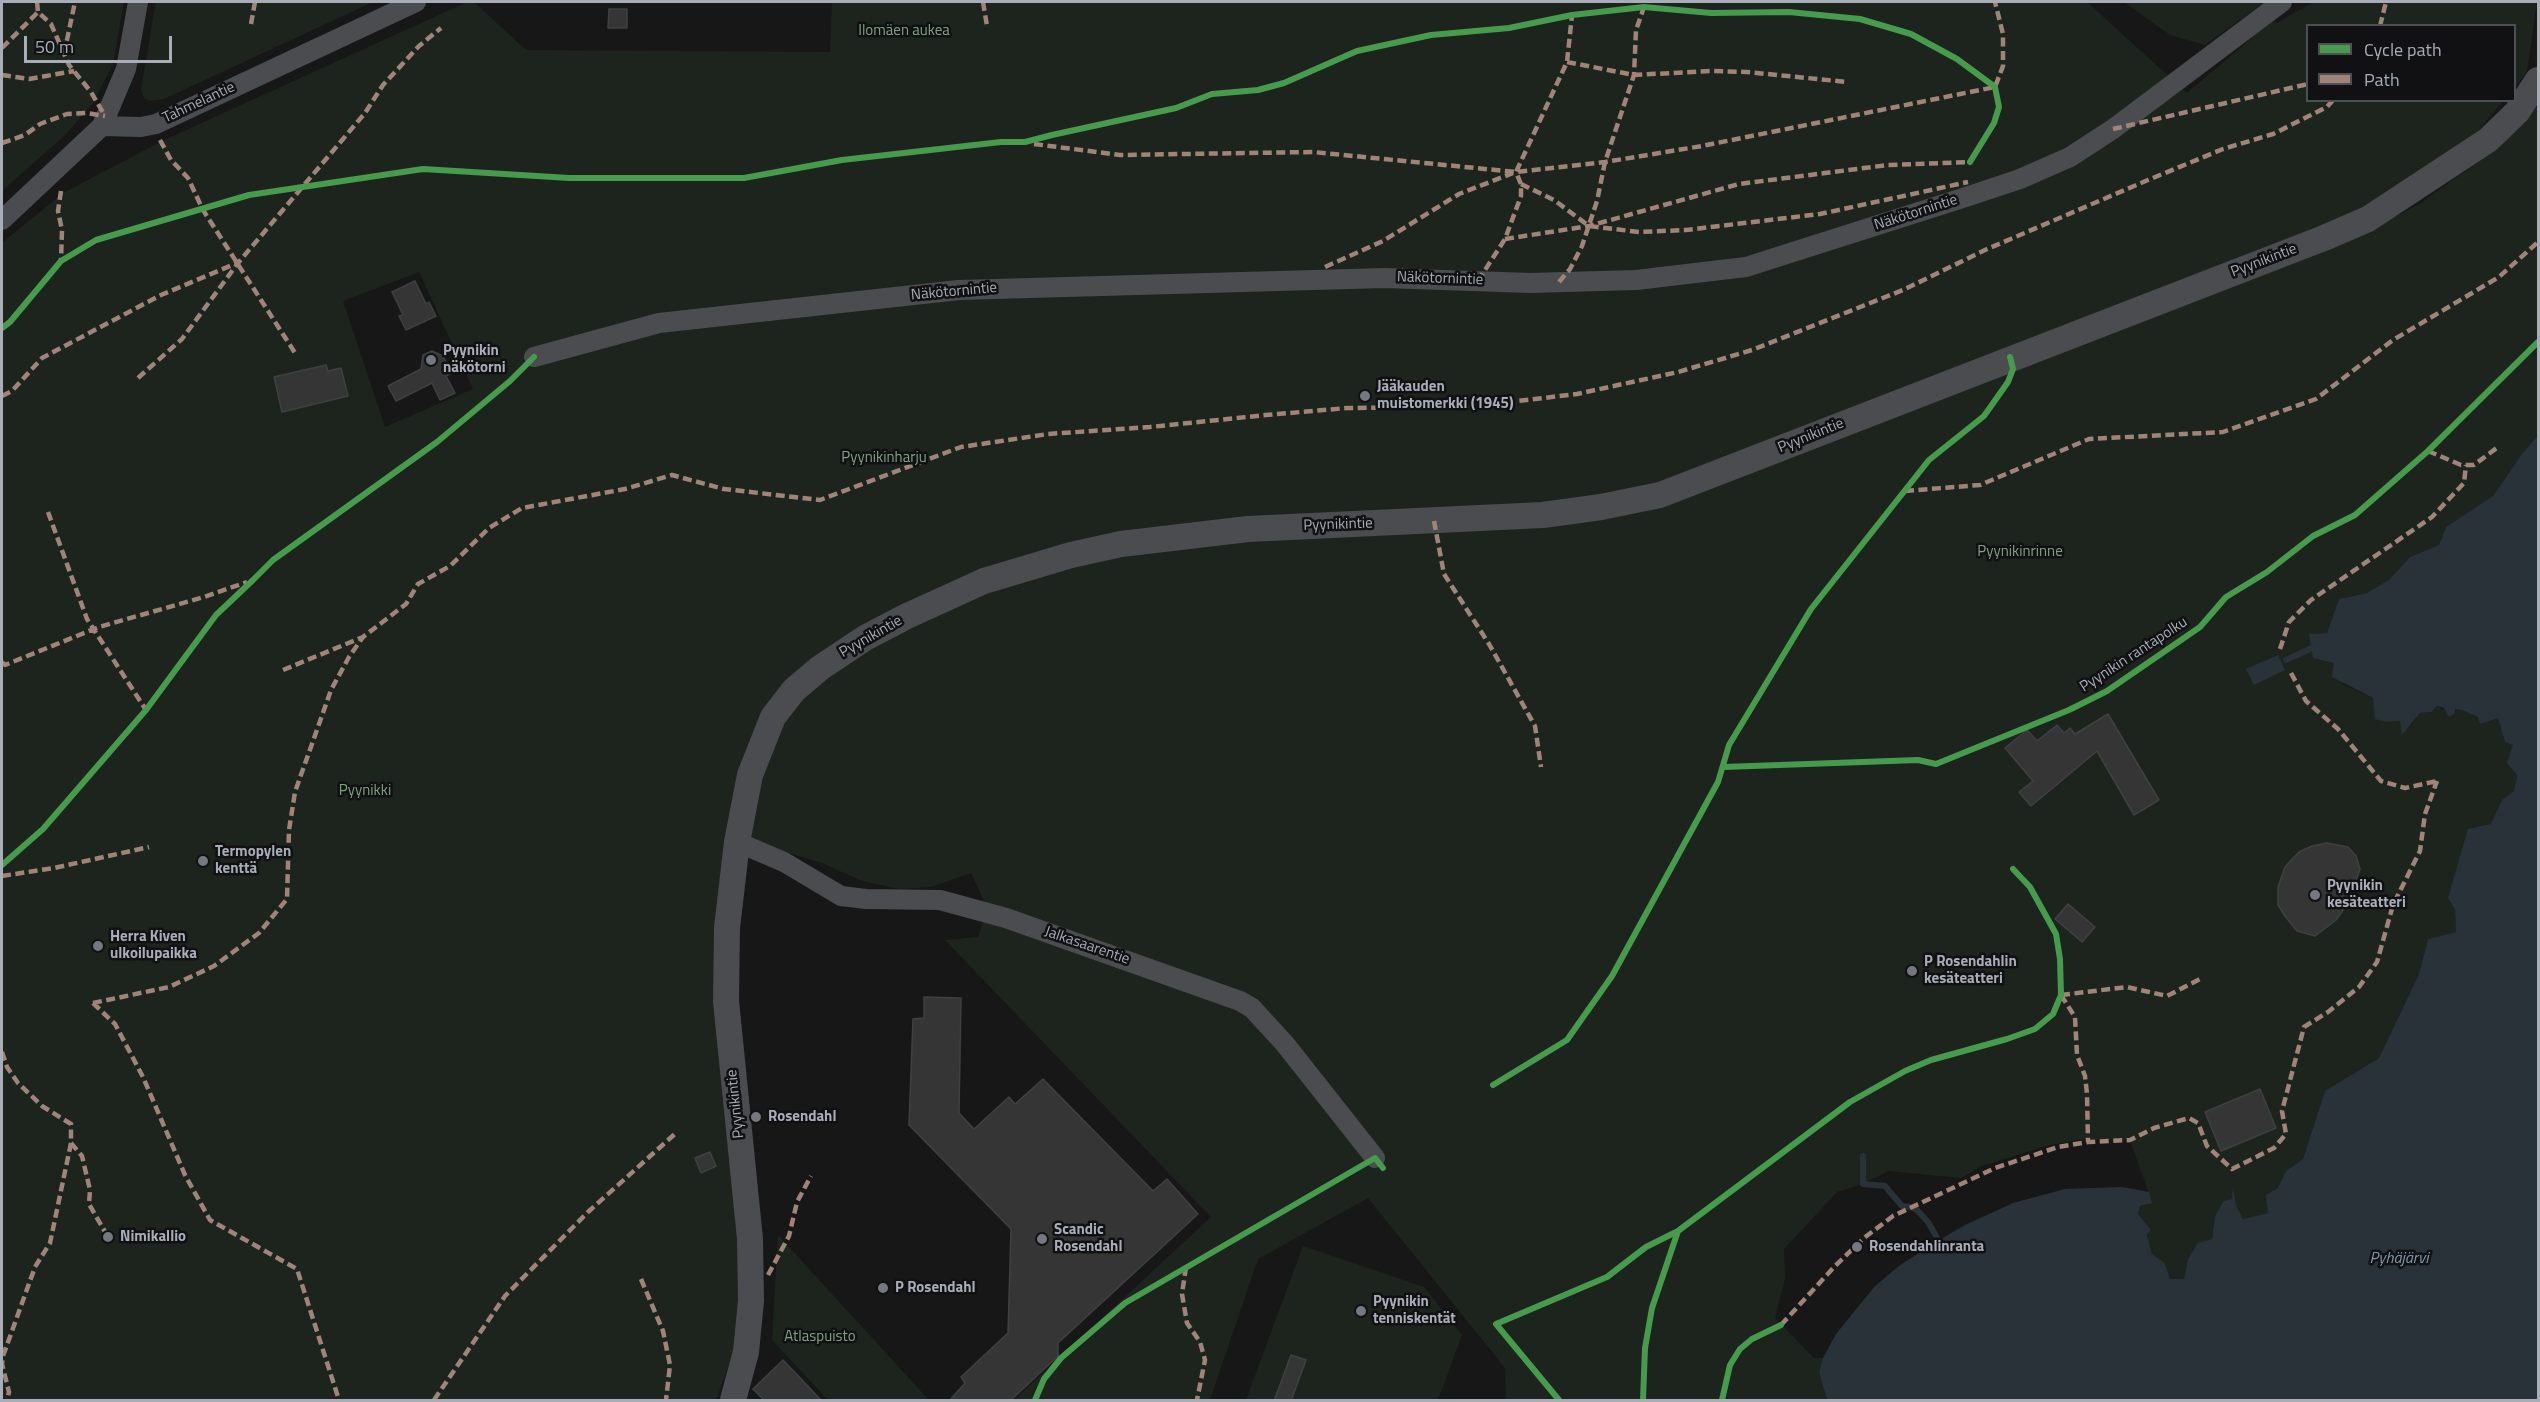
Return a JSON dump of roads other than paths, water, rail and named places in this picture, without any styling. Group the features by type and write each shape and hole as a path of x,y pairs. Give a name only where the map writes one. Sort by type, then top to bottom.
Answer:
{"street":[{"path":"2,220 102,126 126,69 138,2"},
{"name":"Tahmelantie","path":"102,126 141,127 156,124 416,2"},
{"name":"Näkötornintie","path":"534,357 659,323 959,290 1373,278 1530,283 1636,280 1746,267 1969,196 2070,157 2113,129 2282,2"},
{"name":"Pyynikintie","path":"733,1401 746,1352 751,1301 750,1239 726,1001 728,928 737,842 750,775 773,717 794,690 820,668 864,638 984,581 1071,555 1168,537 1248,529 1543,515 1602,507 1660,495 2368,219 2488,140 2517,112 2538,80"},
{"name":"Jalkasaarentie","path":"737,842 792,866 842,896 866,899 940,900 1006,918 1240,1001 1252,1008 1285,1044 1375,1158"}],"water":[{"name":"Pyhäjärvi","path":"2538,436 2538,1400 1827,1400 1819,1372 1823,1358 1836,1334 1875,1286 1899,1266 1931,1245 1965,1225 2013,1203 2065,1189 2122,1187 2149,1192 2152,1203 2140,1206 2138,1214 2151,1230 2147,1235 2152,1254 2165,1263 2170,1279 2184,1279 2188,1259 2198,1243 2212,1239 2215,1216 2224,1201 2232,1199 2233,1187 2236,1205 2243,1219 2268,1213 2266,1195 2278,1188 2286,1171 2303,1159 2325,1091 2379,1058 2419,974 2428,939 2456,932 2455,909 2448,898 2468,829 2491,824 2502,800 2514,791 2517,775 2507,763 2513,745 2505,742 2498,718 2480,724 2478,717 2462,710 2455,709 2455,713 2449,717 2444,708 2437,706 2431,712 2420,713 2402,735 2400,721 2386,722 2375,719 2373,698 2332,677 2334,663 2313,658 2309,634 2327,633 2339,599 2367,593 2390,579 2410,557 2439,545 2446,527 2493,496 2522,454"},
{"path":"2278,655 2285,670 2254,685 2246,669"}],"waterway":[{"path":"2286,660 2312,648"},
{"path":"1863,1156 1863,1184 1885,1186 1902,1206 1917,1210 1928,1222 1939,1241"}],"place":[{"name":"Pyynikin näkötorni","path":"431,360"},
{"name":"Jääkauden muistomerkki (1945)","path":"1365,396"},
{"name":"Termopylen kenttä","path":"203,861"},
{"name":"Pyynikin kesäteatteri","path":"2315,895"},
{"name":"Herra Kiven ulkoilupaikka","path":"98,946"},
{"name":"P Rosendahlin kesäteatteri","path":"1912,971"},
{"name":"Rosendahl","path":"756,1117"},
{"name":"Nimikallio","path":"108,1237"},
{"name":"Scandic Rosendahl","path":"1042,1239"},
{"name":"Rosendahlinranta","path":"1857,1247"},
{"name":"P Rosendahl","path":"883,1288"},
{"name":"Pyynikin tenniskentät","path":"1361,1311"}],"park label":[{"name":"Ilomäen aukea","path":"904,31"},
{"name":"Pyynikinharju","path":"884,458"},
{"name":"Pyynikinrinne","path":"2020,552"},
{"name":"Pyynikki","path":"365,791"},
{"name":"Atlaspuisto","path":"820,1337"}]}
